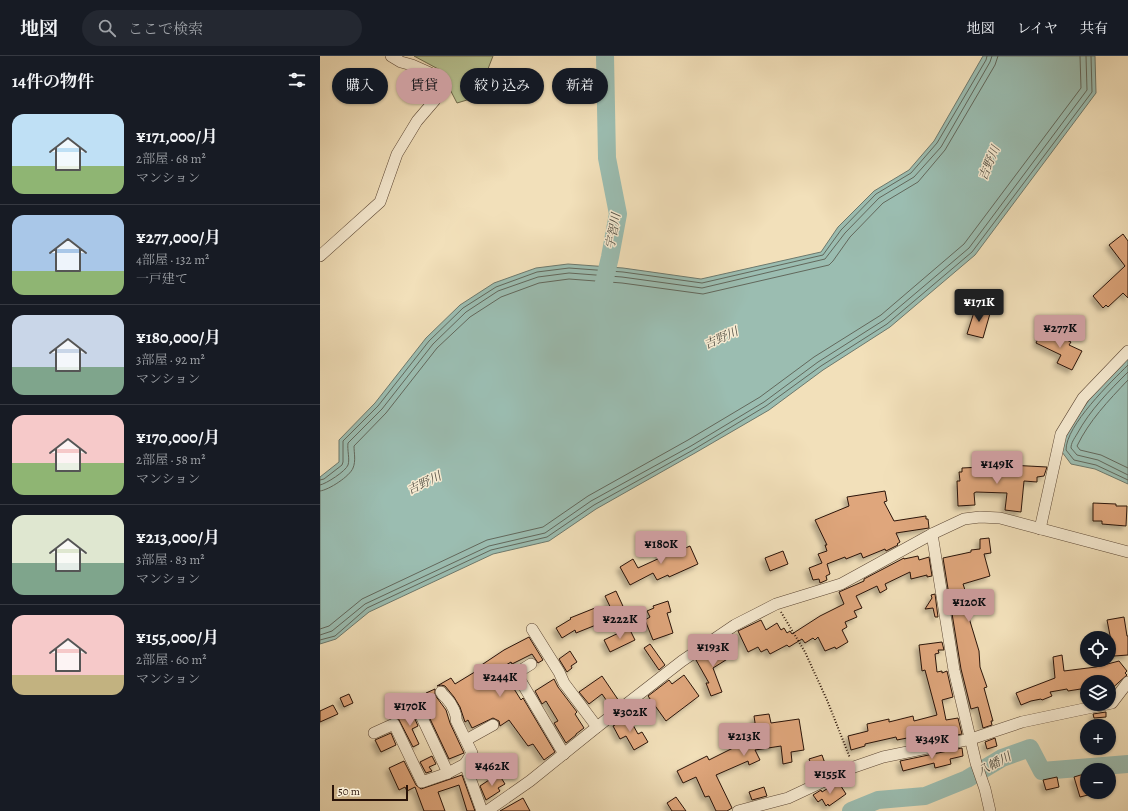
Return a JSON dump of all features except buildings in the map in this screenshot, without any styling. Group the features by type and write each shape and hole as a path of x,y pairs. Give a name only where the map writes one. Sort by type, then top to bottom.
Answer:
{"street":[{"path":"320,256 380,202 397,154 417,121 435,100 430,73 401,62 391,56"},
{"path":"1040,529 1060,434 1083,398 1128,352"},
{"path":"487,811 530,781 688,657 735,625 776,604 841,584 932,534 964,519 980,517 1000,518 1128,552"},
{"path":"932,534 954,670 976,763 985,789 990,811"},
{"path":"532,629 559,672 564,683 596,728"},
{"path":"499,684 531,664"},
{"path":"516,673 564,754"},
{"path":"738,811 788,798 854,767 883,757 971,739 1022,722 1112,703 1128,682"},
{"path":"374,733 394,724 422,782 448,773 465,764 472,753 456,720 456,716 447,699 444,698 441,692"},
{"path":"416,705 448,773"},
{"path":"466,740 493,725"},
{"path":"465,764 482,811"}],"path":[{"path":"776,604 808,659 827,700 854,767"}],"green space":[{"path":"414,56 493,56 488,68 460,68 460,102 457,103 452,93 452,68 436,68"}],"water":[{"name":"吉野川","path":"983,56 1095,56 1096,93 975,255 890,327 823,370 769,410 596,509 549,541 493,554 369,612 336,639 320,644 320,477 339,462 339,440 375,403 426,338 460,305 494,283 536,268 568,264 623,268 701,279 821,252 838,227 874,191 909,170 934,141"},
{"path":"1128,359 1128,484 1095,469 1071,464 1062,452 1062,443 1073,423 1091,397"}],"waterway":[{"name":"宇智川","path":"602,291 618,214 607,158 605,56"},
{"name":"八幡川","path":"851,811 878,800 925,796 967,779 1002,758 1030,748 1042,771 1128,764"}]}
